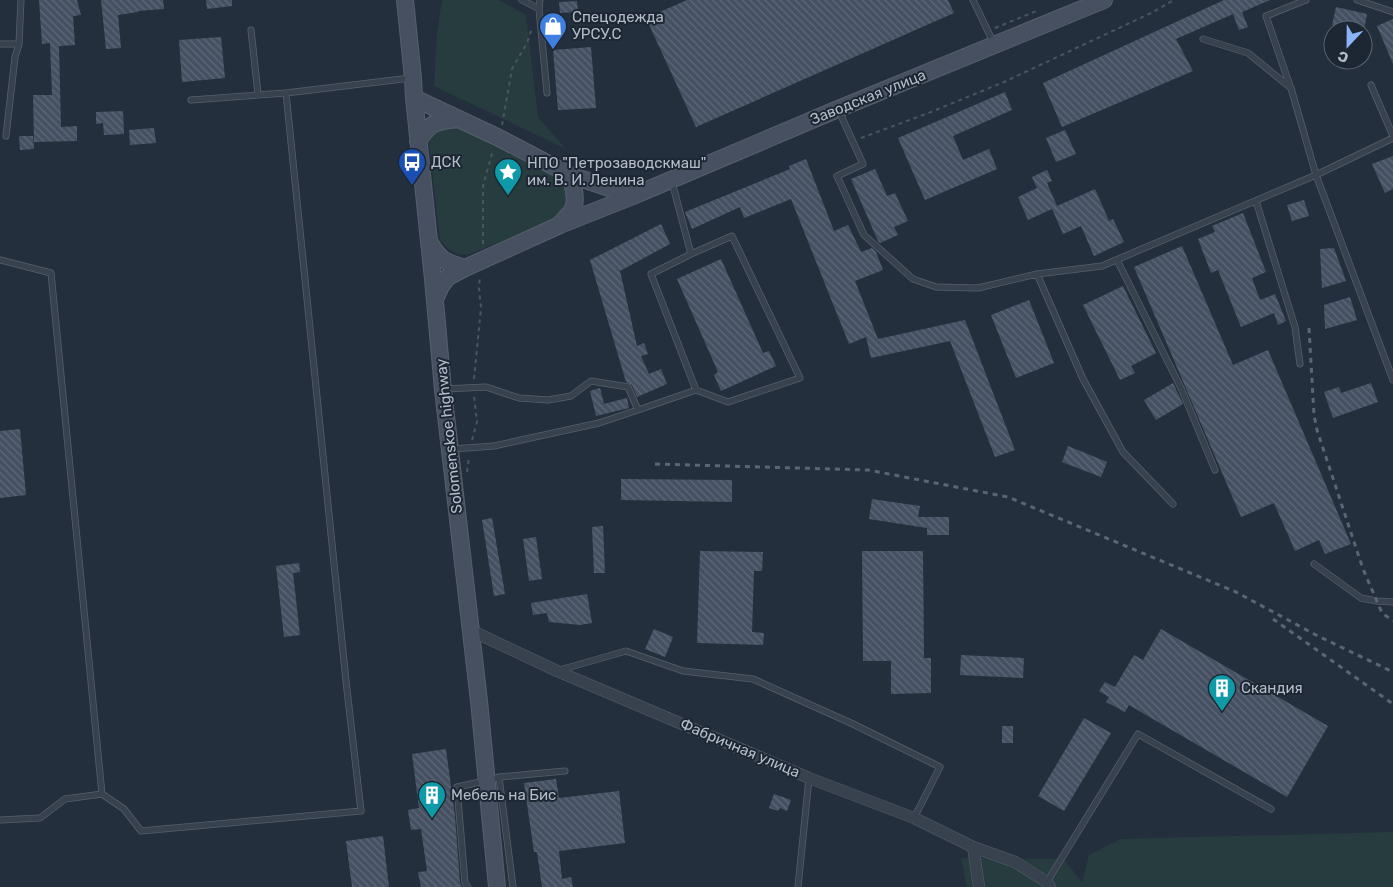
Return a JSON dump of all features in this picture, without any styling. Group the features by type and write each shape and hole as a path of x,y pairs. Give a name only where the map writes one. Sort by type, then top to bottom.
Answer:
{"main road":[{"name":"Solomenskoe highway","path":"405,0 449,450 479,701 492,778 497,887"},
{"name":"Заводская улица","path":"435,299 448,277 560,225 671,180 838,108 991,38 1104,0"},
{"path":"414,98 497,137 570,175 632,196"},
{"path":"418,141 427,128 436,122 458,119"},
{"path":"560,225 573,209 575,200 570,175"},
{"path":"429,242 438,256 451,264 465,268"}],"street":[{"name":"Фабричная улица","path":"470,630 557,671 810,778 914,818 973,847 1015,862 1049,884"},
{"path":"973,847 979,887"}],"lane":[{"path":"6,136 15,57 19,44 21,0"},
{"path":"522,0 539,9"},
{"path":"540,0 539,9 547,93"},
{"path":"973,0 991,38"},
{"path":"1306,0 1266,16 1316,175 1393,380"},
{"path":"1357,0 1393,12"},
{"path":"252,30 258,94"},
{"path":"1203,39 1248,53 1290,88"},
{"path":"0,44 19,44"},
{"path":"191,100 286,93 413,78"},
{"path":"838,108 863,164 837,176 864,235 912,279 936,287 978,288 1037,274 1102,266 1316,175 1393,137 1371,85"},
{"path":"0,820 40,818 65,799 102,794 124,809 141,831 361,811 286,93"},
{"path":"671,180 691,254"},
{"path":"1256,201 1296,327 1300,364"},
{"path":"449,450 494,446 599,422 696,390 728,402 800,378 732,236 651,274 696,390"},
{"path":"0,260 51,273 102,794"},
{"path":"1117,260 1181,388 1215,470"},
{"path":"1037,274 1083,379 1123,452 1174,504"},
{"path":"443,390 486,387 520,398 548,400 571,396 591,381 628,387 638,410"},
{"path":"1314,564 1361,598 1393,602"},
{"path":"557,671 626,651 683,671 753,679 853,724 940,767 914,818"},
{"path":"1049,884 1138,734 1271,809"},
{"path":"468,887 465,882 457,787 492,778 565,771"},
{"path":"492,778 513,887"},
{"path":"798,887 810,778"}],"path":[{"path":"853,141 1004,82 1151,13 1172,1"},
{"path":"470,447 477,422 474,388 481,308 479,288 484,238 483,186 502,126 512,69 527,43 539,9"},
{"path":"991,38 1039,10"}],"green space":[{"path":"442,0 499,0 526,15 538,117 566,149 434,86 437,34"},
{"path":"457,127 560,180 566,190 567,200 556,219 470,254 456,253 447,247 440,240 429,143 434,134 440,130"},
{"path":"1393,832 1393,887 967,887 961,858 1064,859 1082,883 1089,855 1121,839"}],"building":[{"path":"39,0 77,0 81,15 73,16 75,45 59,46 61,127 77,126 77,141 34,142 33,95 52,95 50,43 42,44"},
{"path":"101,0 163,0 164,9 118,15 121,48 106,49"},
{"path":"206,0 232,0 232,6 207,9"},
{"path":"687,0 948,0 954,13 696,127 646,18"},
{"path":"1224,0 1270,0 1242,12 1248,27 1239,30 1233,14 1176,39 1193,71 1062,127 1043,83"},
{"path":"577,1 578,12 560,13 559,2"},
{"path":"1336,7 1367,14 1366,20 1333,20"},
{"path":"1393,19 1393,64 1377,26"},
{"path":"221,37 225,78 182,82 179,40"},
{"path":"591,47 596,108 558,110 553,50"},
{"path":"1005,92 1012,110 953,136 963,160 989,149 997,169 925,200 898,138"},
{"path":"123,111 124,134 104,135 103,123 96,124 96,112"},
{"path":"154,128 156,143 130,145 129,130"},
{"path":"1065,130 1076,154 1056,162 1046,138"},
{"path":"19,136 33,136 34,149 20,150"},
{"path":"1393,156 1393,189 1385,193 1372,164"},
{"path":"806,159 834,231 848,225 861,252 872,248 876,252 883,270 855,281 878,339 965,320 1015,450 995,457 950,341 871,358 866,337 849,344 791,199 744,218 740,207 692,229 685,212 790,169 789,166"},
{"path":"875,169 887,196 895,193 908,221 894,227 898,235 880,243 851,179"},
{"path":"1047,170 1052,181 1047,183 1057,206 1095,189 1109,221 1113,219 1124,242 1094,256 1081,226 1063,234 1052,209 1028,220 1018,197 1037,188 1032,177"},
{"path":"1304,200 1309,216 1292,221 1287,205"},
{"path":"1243,213 1266,272 1252,278 1260,300 1275,294 1286,321 1278,325 1274,313 1241,327 1218,270 1211,273 1198,239 1215,232 1212,226"},
{"path":"661,224 670,244 620,271 637,346 644,343 648,354 641,356 649,374 661,369 667,384 637,397 632,385 626,382 590,260"},
{"path":"1182,246 1233,365 1268,350 1351,544 1325,554 1319,540 1295,551 1274,503 1241,517 1134,267"},
{"path":"1334,248 1346,281 1322,288 1320,249"},
{"path":"721,259 763,353 769,351 776,366 721,391 714,375 718,372 677,279"},
{"path":"1123,286 1156,353 1131,366 1135,373 1120,380 1083,305"},
{"path":"1350,297 1357,320 1325,329 1324,305"},
{"path":"1029,300 1054,363 1016,378 991,315"},
{"path":"1173,383 1183,404 1156,420 1144,400"},
{"path":"1371,383 1378,402 1333,418 1324,392 1339,387 1341,393"},
{"path":"600,388 604,404 627,398 629,408 596,416 590,391"},
{"path":"20,429 26,495 0,498 0,431"},
{"path":"1068,446 1107,462 1101,477 1062,462"},
{"path":"621,479 732,480 732,502 621,500"},
{"path":"872,499 920,506 918,517 949,517 949,535 927,535 927,528 869,519"},
{"path":"492,518 505,594 494,596 482,520"},
{"path":"603,526 605,573 594,573 592,527"},
{"path":"536,537 542,579 529,581 523,539"},
{"path":"700,551 763,552 762,571 754,571 752,632 764,633 763,645 697,643"},
{"path":"862,551 923,551 924,658 931,658 931,693 891,694 891,661 863,661"},
{"path":"299,563 300,572 293,573 300,635 284,637 276,566"},
{"path":"587,594 592,623 580,625 549,622 547,613 533,615 531,603"},
{"path":"654,629 673,637 665,657 645,649"},
{"name":"Скандия","path":"1161,629 1328,726 1287,797 1129,705 1125,712 1106,702 1109,697 1099,691 1105,682 1115,687 1134,655 1143,660"},
{"path":"961,655 1024,658 1023,678 960,675"},
{"path":"1084,718 1111,733 1064,811 1038,796"},
{"path":"1002,726 1013,726 1013,743 1002,743"},
{"name":"Мебель на Бис","path":"446,749 455,816 460,883 462,887 421,887 418,872 427,871 421,829 411,830 408,810 419,808 412,754"},
{"path":"556,779 559,798 619,791 625,843 559,851 562,879 571,877 573,887 542,887 537,852 534,852 524,783"},
{"path":"774,794 791,800 787,811 780,808 778,811 769,808"},
{"path":"383,836 389,887 352,887 346,841"}],"railway":[{"path":"1309,328 1314,415 1317,430 1363,569 1382,613 1393,621"},
{"path":"655,464 868,470 1008,497 1236,592 1316,635 1393,672"},
{"path":"1273,619 1393,704"}],"place":[{"name":"Спецодежда УРСУ.С","path":"553,50"},
{"name":"ДСК","path":"412,186"},
{"name":"НПО \"Петрозаводскмаш\" им. В. И. Ленина","path":"508,196"},
{"name":"Скандия","path":"1222,712"},
{"name":"Мебель на Бис","path":"432,819"}]}
